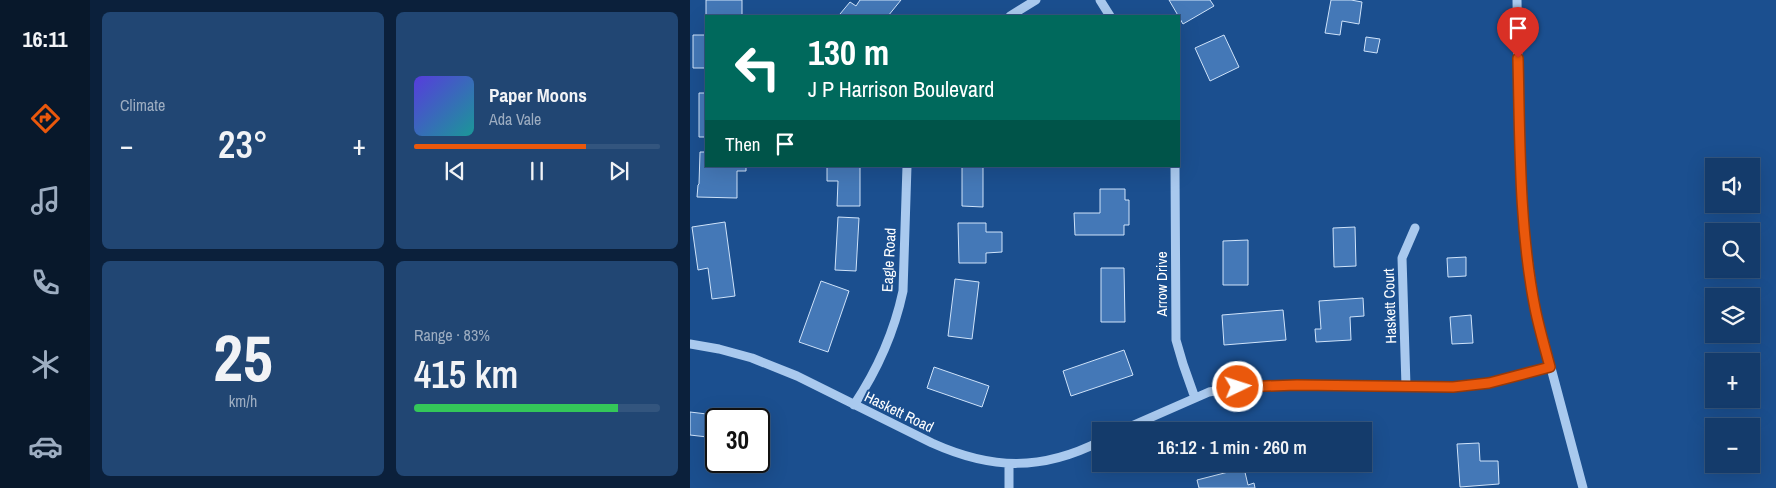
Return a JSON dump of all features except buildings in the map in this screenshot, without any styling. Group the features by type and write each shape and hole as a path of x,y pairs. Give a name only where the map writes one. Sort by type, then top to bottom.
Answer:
{"street":[{"path":"1012,15 1036,0"},
{"path":"1100,0 1109,15"},
{"path":"1517,0 1519,132 1526,238 1535,308 1583,488"},
{"name":"Eagle Road","path":"854,405 882,357 900,308 903,290 907,167"},
{"name":"Arrow Drive","path":"1175,167 1176,340 1195,398"},
{"name":"Haskett Court","path":"1406,386 1402,258 1415,228"},
{"name":"Haskett Road","path":"690,344 720,349 752,358 797,376 954,453 978,460 1009,464 1039,462 1063,457 1092,445"},
{"path":"1140,422 1210,392 1260,385 1453,387 1489,383 1550,367"},
{"path":"1009,464 1009,488"}],"route":[{"path":"1238,387 1260,385 1453,387 1489,383 1550,367 1535,308 1526,238 1519,132 1518,58"}]}
